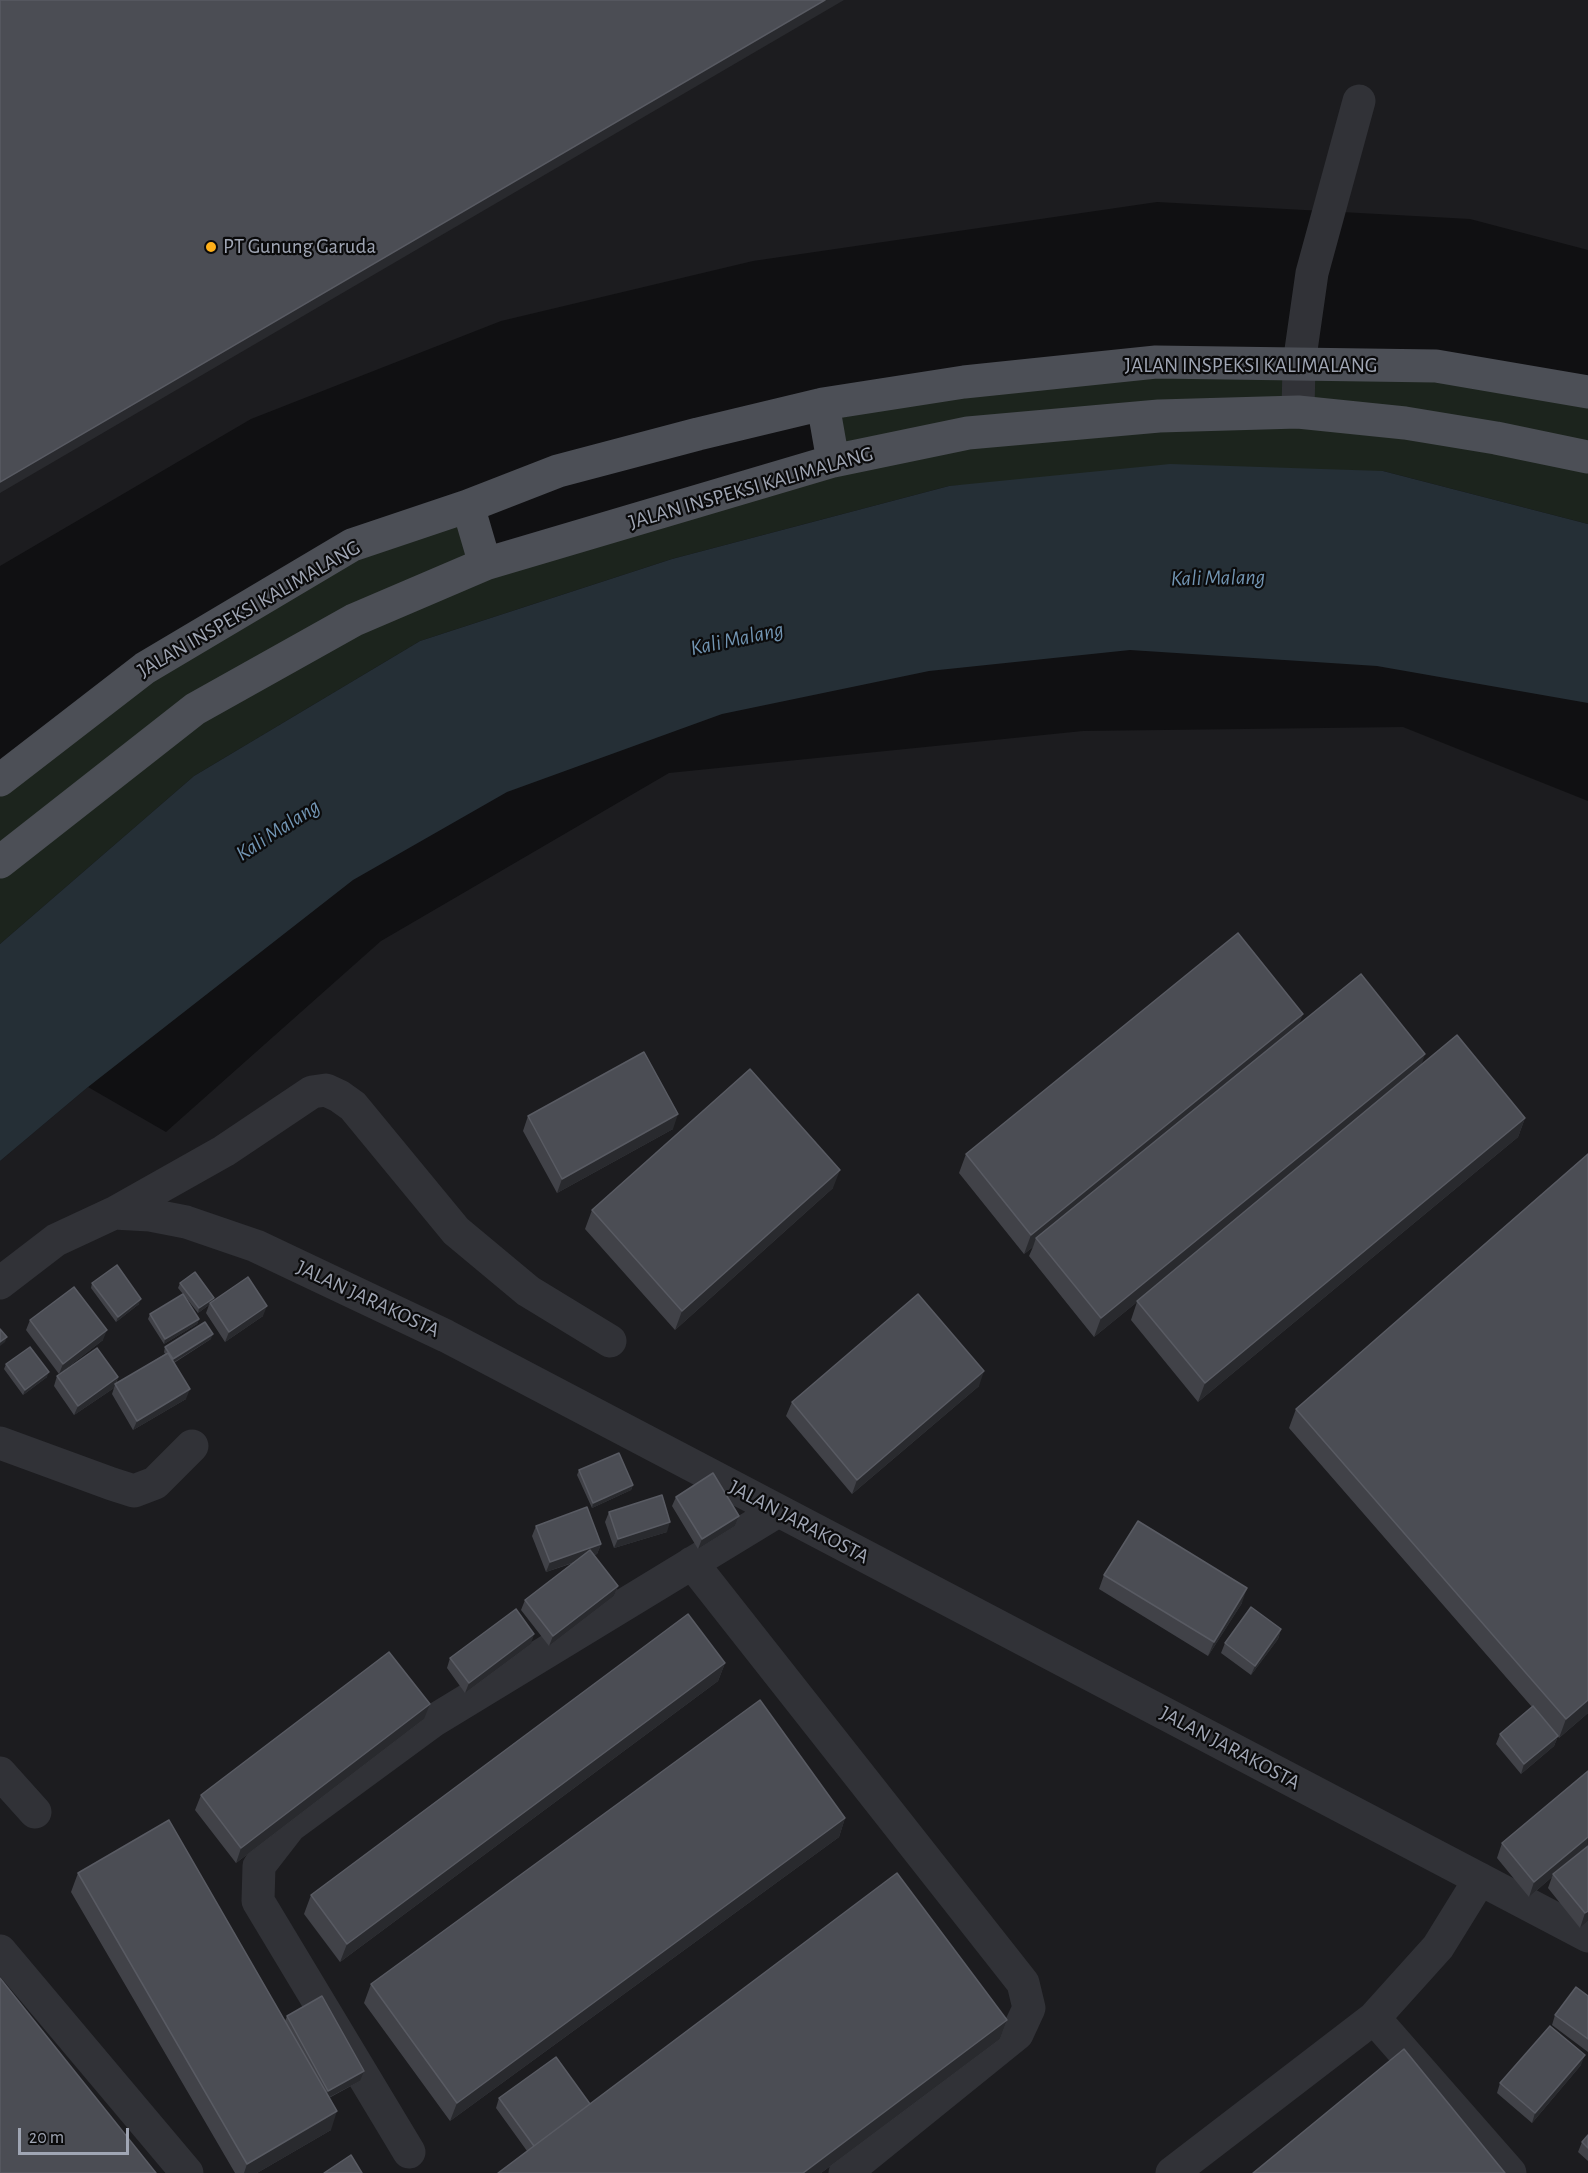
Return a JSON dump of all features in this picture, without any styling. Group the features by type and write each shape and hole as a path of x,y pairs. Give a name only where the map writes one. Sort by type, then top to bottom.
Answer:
{"main road":[{"name":"JALAN INSPEKSI KALIMALANG","path":"0,780 145,668 352,545 468,506 558,471 698,434 823,404 964,382 1156,362 1436,366 1588,392"},
{"path":"823,404 833,461"},
{"name":"JALAN INSPEKSI KALIMALANG","path":"0,862 195,709 354,620 485,564 833,461 968,433 1159,416 1298,412 1405,423 1496,438 1588,457"},
{"path":"468,506 485,564"}],"street":[{"path":"1298,412 1299,364 1312,273 1359,101"},
{"path":"114,1213 224,1151 312,1092 326,1090 353,1106 456,1231 528,1291 610,1341"},
{"name":"JALAN JARAKOSTA","path":"0,1283 56,1240 114,1213 150,1215 186,1222 256,1246 446,1336 1588,1936"},
{"path":"0,1443 134,1491 155,1483 192,1446"},
{"path":"409,2152 258,1901 259,1866 290,1826 433,1721 778,1511"},
{"path":"692,1563 1023,1983 1029,2008 1017,2034 845,2173"},
{"path":"0,1773 35,1812"},
{"path":"1172,2173 1374,2018 1438,1947 1480,1879"},
{"path":"0,1951 187,2173"},
{"path":"1374,2018 1510,2173"}],"shaded area":[{"path":"0,0 1588,0 1588,250 1470,219 1157,202 753,261 501,321 251,419 0,566"},
{"path":"1156,362 1588,392 1588,524 1383,471 949,486 672,559 420,641 194,776 0,944 0,780 251,607 468,506 485,564 832,461 823,404"},
{"path":"1403,727 1588,801 1588,2173 0,2173 0,1161 88,1087 166,1132 381,941 669,773 1083,731"}],"water":[{"name":"Kali Malang","path":"1170,464 1383,471 1588,524 1588,703 1377,666 1130,650 929,671 722,714 507,792 353,880 88,1087 0,1161 0,944 194,776 420,641 672,559 949,486"}],"building":[{"name":"PT Gunung Garuda","path":"0,0 825,0 0,482"},
{"path":"1238,933 1303,1014 1031,1235 966,1154"},
{"path":"1361,974 1425,1054 1101,1318 1036,1238"},
{"path":"1457,1035 1525,1118 1205,1383 1137,1301"},
{"path":"644,1052 678,1114 562,1179 528,1116"},
{"path":"750,1069 840,1170 682,1311 592,1210"},
{"path":"1588,1154 1588,1700 1566,1719 1296,1409"},
{"path":"117,1265 141,1299 118,1317 92,1283"},
{"path":"195,1272 214,1298 199,1308 180,1283"},
{"path":"248,1277 267,1306 229,1332 210,1303"},
{"path":"74,1287 107,1330 63,1364 30,1320"},
{"path":"183,1294 199,1319 165,1339 150,1314"},
{"path":"918,1294 984,1371 857,1480 792,1402"},
{"path":"205,1322 213,1334 173,1359 165,1347"},
{"path":"0,1329 7,1337 0,1342"},
{"path":"30,1347 49,1372 25,1390 6,1364"},
{"path":"97,1348 118,1377 78,1406 57,1376"},
{"path":"168,1353 190,1389 137,1421 115,1384"},
{"path":"619,1453 633,1485 593,1503 579,1470"},
{"path":"713,1473 739,1516 702,1539 676,1497"},
{"path":"662,1495 670,1522 618,1539 609,1512"},
{"path":"587,1507 601,1544 550,1562 536,1526"},
{"path":"1138,1521 1247,1588 1214,1642 1104,1575"},
{"path":"590,1550 618,1586 553,1636 525,1600"},
{"path":"1251,1607 1281,1629 1255,1666 1225,1643"},
{"path":"516,1609 534,1634 469,1683 450,1658"},
{"path":"688,1614 725,1663 347,1944 311,1895"},
{"path":"389,1652 430,1704 241,1848 201,1795"},
{"path":"760,1700 845,1818 457,2103 371,1984"},
{"path":"1533,1706 1558,1736 1524,1764 1500,1734"},
{"path":"1588,1771 1588,1837 1534,1882 1502,1843"},
{"path":"169,1820 337,2111 247,2164 78,1873"},
{"path":"1588,1846 1588,1911 1585,1913 1553,1874"},
{"path":"897,1873 1007,2020 803,2173 498,2173"},
{"path":"0,1978 156,2173 0,2173"},
{"path":"1576,1987 1588,1996 1588,2039 1555,2015"},
{"path":"322,1996 364,2071 328,2091 287,2016"},
{"path":"1550,2026 1585,2055 1535,2113 1500,2083"},
{"path":"1404,2049 1505,2173 1253,2173"},
{"path":"556,2057 590,2104 534,2146 499,2098"},
{"path":"1588,2135 1588,2148 1582,2142"},
{"path":"351,2155 362,2173 324,2173"}],"place":[{"name":"PT Gunung Garuda","path":"211,247"}]}
